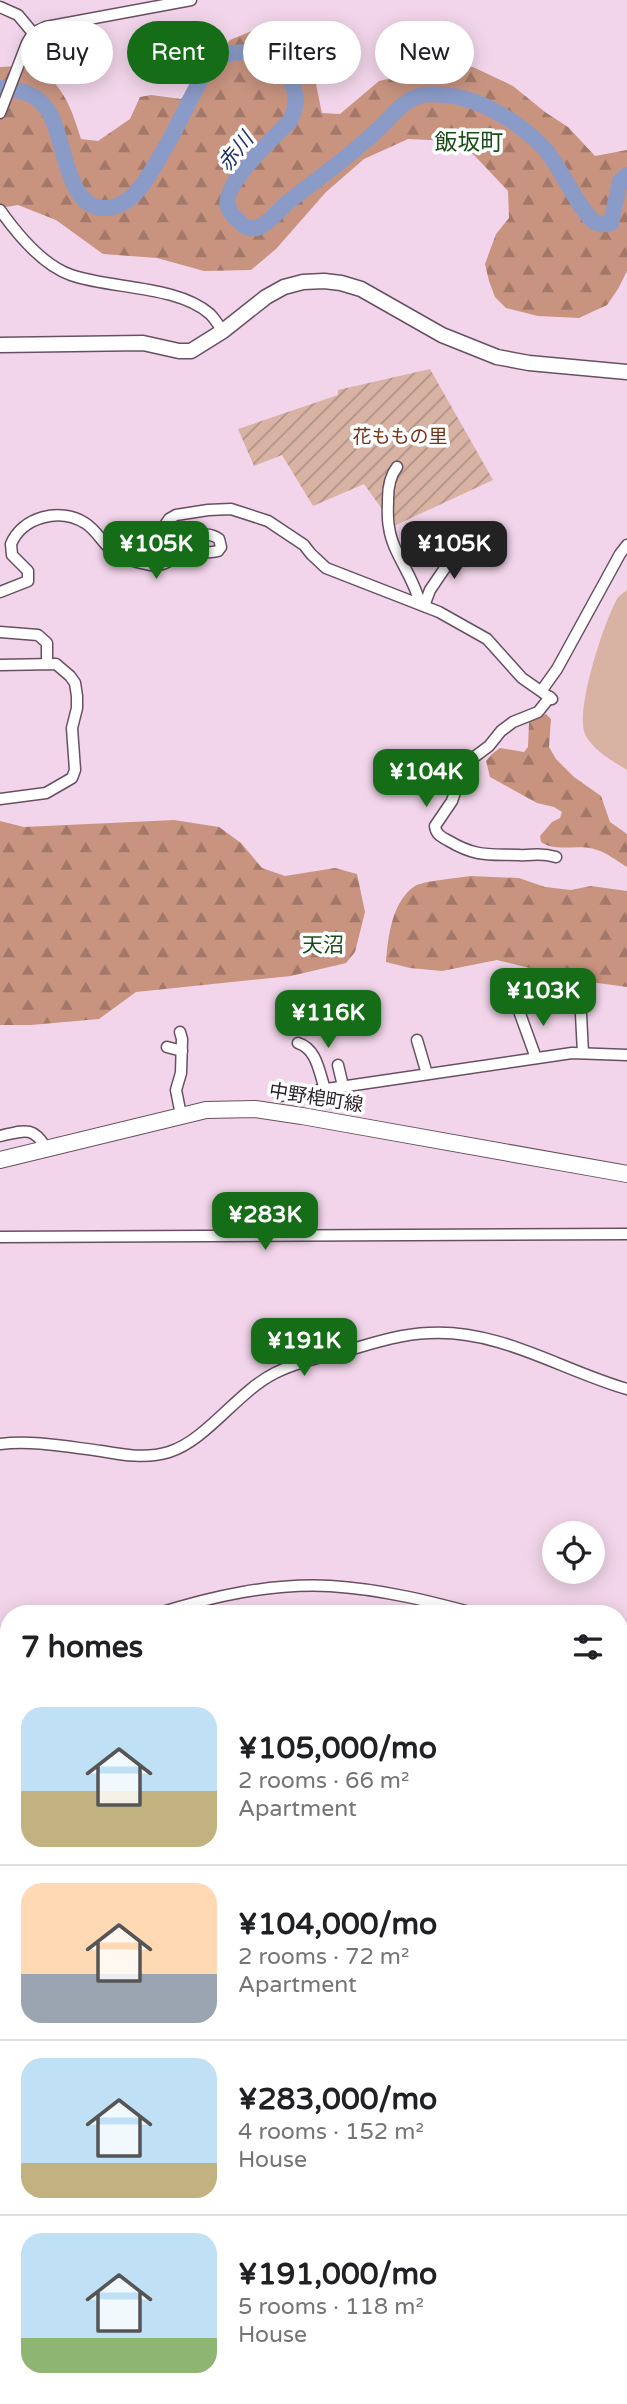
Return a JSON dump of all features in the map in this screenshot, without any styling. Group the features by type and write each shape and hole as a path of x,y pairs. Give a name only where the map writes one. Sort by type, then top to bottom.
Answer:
{"main road":[{"name":"中野梍町線","path":"0,1160 181,1115 230,1109 293,1115 627,1174"}],"street":[{"path":"77,21 191,0"},
{"path":"0,7 18,15 23,21"},
{"path":"0,113 21,59"},
{"path":"0,211 15,231 43,257 69,275 151,290 194,304 210,315 223,331"},
{"path":"0,345 143,343 191,351 284,287 303,282 341,282 361,289 442,335 497,357 565,368 627,372"},
{"path":"397,467 392,473 388,493 389,528 395,548 413,579 422,605"},
{"path":"0,592 28,581 28,570 12,555 11,544 23,528 39,519 62,515 74,518 86,523 116,554 157,565 181,555 219,551 221,547 219,539 212,534 171,540 164,536 163,531 169,519 188,513 230,509 268,520 304,545 326,568 422,605 487,639 522,678 548,696"},
{"path":"422,605 462,543"},
{"path":"556,857 536,853 490,855 468,852 439,834 435,826 452,801 469,761 513,722 538,712 548,696 557,670 627,545"},
{"path":"0,632 38,635 47,643 47,663"},
{"path":"0,665 56,664 70,676 76,689 77,708 72,728 75,770 72,778 46,793 0,799"},
{"path":"519,1011 536,1058"},
{"path":"582,1014 583,1054"},
{"path":"180,1032 181,1073 176,1090 181,1115"},
{"path":"417,1040 426,1073"},
{"path":"299,1043 312,1051 325,1089"},
{"path":"167,1047 182,1051"},
{"path":"278,1096 536,1058 583,1054 627,1055"},
{"path":"338,1065 343,1086"},
{"path":"293,1094 293,1115"},
{"path":"0,1136 31,1131 39,1135 46,1148"},
{"path":"0,1237 627,1234"},
{"path":"0,1444 59,1446 139,1456 168,1452 181,1447 204,1430 250,1388 276,1372 379,1341 430,1333 492,1340 627,1389"},
{"path":"188,1605 228,1594 300,1586 359,1589 435,1605"}],"green space":[{"path":"243,35 243,84 316,84 322,113 340,114 375,84 474,84 474,67 513,86 568,127 595,156 627,150 627,271 618,289 607,305 579,318 538,316 506,308 495,297 485,264 496,234 509,218 508,191 474,155 450,141 408,139 364,159 326,192 276,249 251,270 204,271 157,258 103,254 56,220 18,205 0,208 0,67 21,66 21,84 55,84 64,95 81,139 98,141 130,119 140,97 151,95 181,99 193,84 229,84 230,40"},
{"name":"花ももの里","path":"430,369 493,480 394,526 364,484 313,506 282,455 254,466 238,429 338,395 338,390"},
{"path":"627,590 627,770 602,754 591,743 584,731 583,719 598,646 617,599"},
{"path":"546,714 551,719 549,747 556,759 574,777 601,796 610,822 627,834 627,867 597,850 554,847 541,842 540,836 552,822 560,818 562,812 537,803 490,777 486,761 492,754 500,748 524,752 528,747 529,722"},
{"path":"174,820 219,827 241,843 262,868 285,876 335,868 357,874 365,912 355,952 346,963 291,976 136,992 99,1019 0,1025 0,821 24,827"},
{"path":"470,876 519,878 545,887 571,890 591,886 627,891 627,987 583,981 497,960 442,971 410,968 386,962 396,910 407,893 419,884"}],"waterway":[{"name":"赤川","path":"0,88 26,93 43,104 53,120 67,166 80,195 89,204 102,208 123,203 139,190 211,63 227,55 244,52 261,56 276,64 287,75 294,89 295,105 289,122 251,161 228,197 231,212 246,227 261,226 355,150 405,103 426,95 470,100 511,120 550,155 583,209 597,223 611,223 620,181 627,175"}],"district":[{"name":"飯坂町","path":"469,143"},
{"name":"天沼","path":"323,945"}]}
